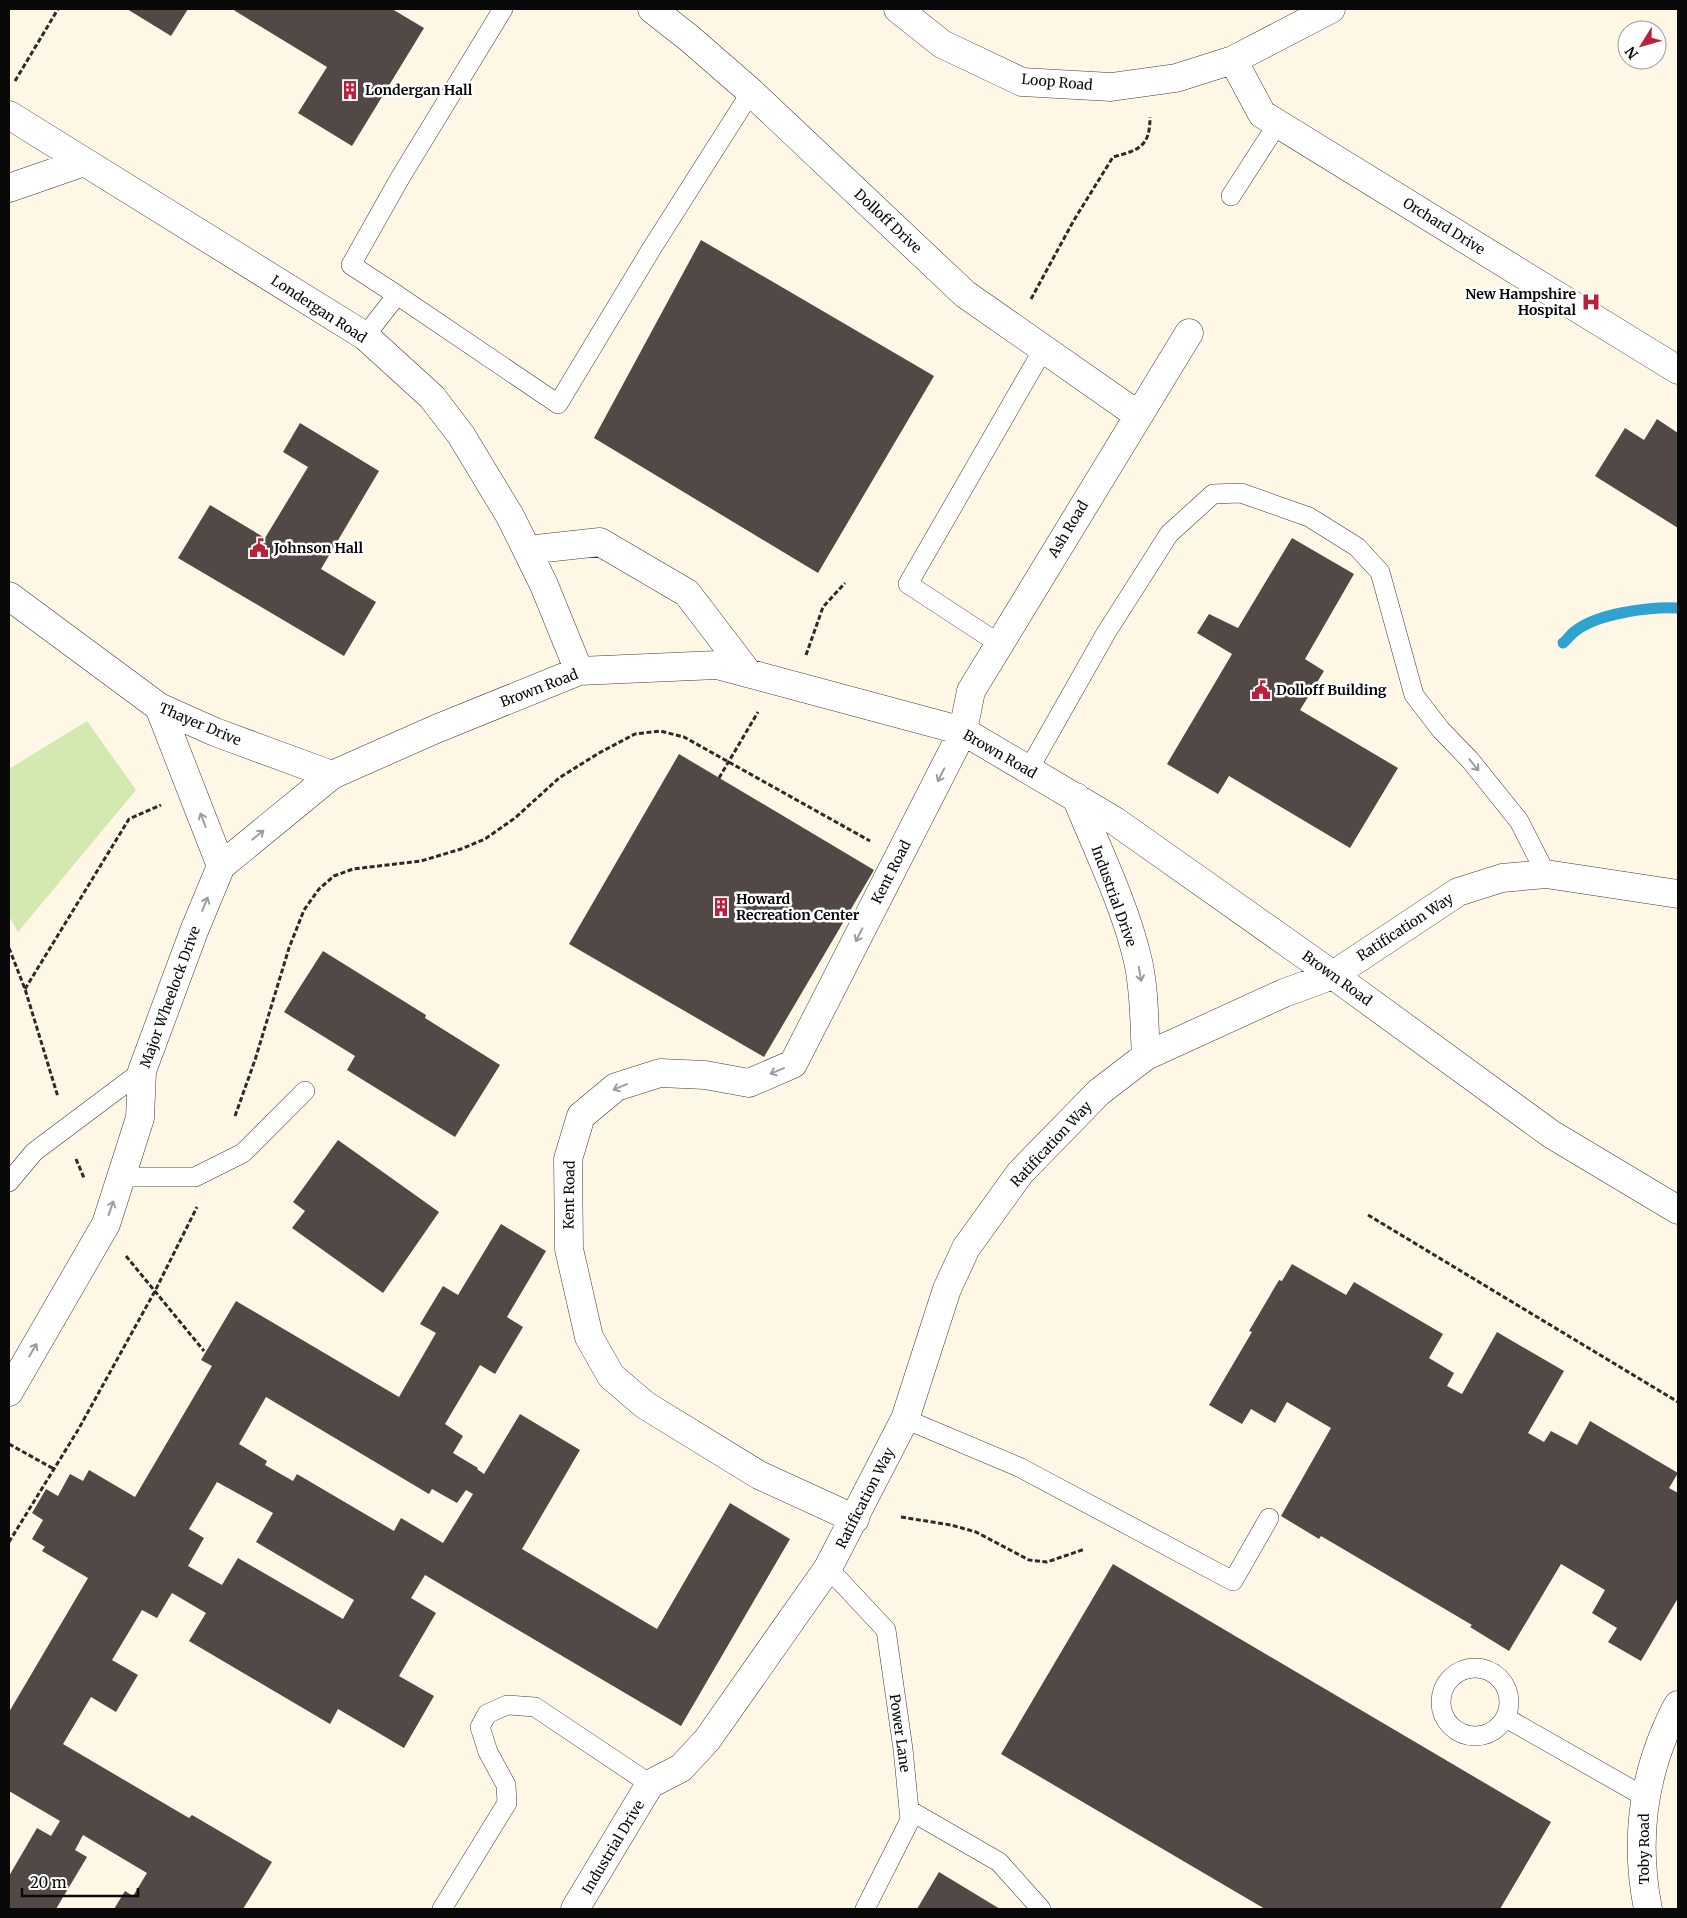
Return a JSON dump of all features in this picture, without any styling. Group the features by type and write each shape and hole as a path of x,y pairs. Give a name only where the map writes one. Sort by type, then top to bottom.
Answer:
{"street":[{"name":"Dolloff Drive","path":"652,9 751,92 965,294 1138,414"},
{"name":"Loop Road","path":"898,9 942,44 1022,82 1111,87 1176,78 1233,60 1331,9"},
{"name":"Orchard Drive","path":"1233,60 1262,114 1678,370"},
{"name":"Londergan Road","path":"9,115 365,336 432,396 461,435 510,516 544,585 579,671"},
{"path":"9,188 84,162"},
{"name":"Ash Road","path":"963,731 970,691 1188,333"},
{"path":"527,550 600,542 687,593 748,672"},
{"name":"Thayer Drive","path":"9,596 158,707 215,732 332,775"},
{"name":"Brown Road","path":"221,866 332,775 579,671 717,664 963,731 1115,821 1333,975 1551,1134 1678,1210"},
{"path":"158,707 221,866"},
{"name":"Kent Road","path":"855,1519 759,1476 645,1405 611,1376 589,1337 569,1249 568,1159 581,1116 616,1087 660,1073 705,1075 750,1082 793,1064 963,731"},
{"name":"Industrial Drive","path":"1076,797 1124,915 1134,946 1142,986 1146,1056"},
{"name":"Major Wheelock Drive","path":"9,1392 106,1224 140,1118 142,1071 194,931 221,866"},
{"name":"Ratification Way","path":"650,1784 681,1768 707,1740 828,1568 905,1419 947,1289 966,1248 1020,1173 1099,1092 1146,1056 1284,993 1333,975 1458,892 1502,878 1546,874 1678,894"},
{"name":"Toby Road","path":"1648,1909 1644,1889 1641,1844 1645,1797 1657,1753 1678,1705"},
{"name":"Industrial Drive","path":"575,1909 650,1784"}],"lane":[{"path":"503,9 400,178 351,265 558,404 652,248 751,92"},
{"path":"1231,196 1278,123"},
{"path":"365,336 397,295"},
{"path":"998,643 908,584 1044,348"},
{"path":"1029,769 1106,633 1169,534 1213,494 1241,493 1309,517 1357,548 1380,572 1414,695 1441,730 1470,760 1519,821 1546,874"},
{"path":"9,1182 34,1152 142,1071"},
{"path":"121,1177 195,1177 243,1153 304,1092"},
{"path":"905,1419 1019,1467 1234,1581 1269,1518"},
{"name":"Power Lane","path":"828,1568 886,1630 903,1748 910,1820 865,1909"},
{"path":"442,1909 507,1803 506,1785 488,1752 480,1727 487,1714 508,1705 536,1707 650,1784"},
{"path":"1506,1718 1645,1797"},
{"path":"909,1810 999,1862 1041,1909"}],"path":[{"path":"14,83 58,9"},
{"path":"1030,301 1074,220 1113,157 1137,151 1147,140 1150,120 1148,82"},
{"path":"805,658 823,607 845,583"},
{"path":"719,778 759,710"},
{"path":"9,1542 54,1469 155,1291 219,1165 255,1060 288,948 304,910 319,889 334,876 353,869 422,861 461,849 485,839 515,818 560,778 599,753 635,734 660,731 684,737 899,858"},
{"path":"26,988 129,819 163,804"},
{"path":"9,948 26,988 59,1102"},
{"path":"74,1152 85,1179"},
{"path":"1368,1215 1678,1402"},
{"path":"126,1255 204,1351"},
{"path":"9,1444 54,1469"},
{"path":"901,1517 951,1525 976,1532 1029,1560 1047,1562 1085,1549"}],"green space":[{"path":"87,721 136,790 18,932 9,916 9,769"}],"building":[{"path":"127,9 188,9 171,36"},
{"name":"Londergan Hall","path":"232,9 392,9 424,28 352,146 298,113 327,67"},
{"path":"701,240 934,376 818,573 594,438"},
{"path":"1657,419 1678,433 1678,528 1595,476 1625,428 1644,440"},
{"name":"Johnson Hall","path":"300,423 379,471 321,569 376,602 344,656 178,558 210,505 265,538 308,467 283,452"},
{"name":"Dolloff Building","path":"1292,538 1354,574 1305,659 1324,671 1300,710 1398,768 1350,848 1229,776 1218,794 1167,764 1232,654 1197,633 1209,614 1238,628"},
{"name":"Howard Recreation Center","path":"679,754 874,870 764,1057 569,944"},
{"path":"323,951 426,1015 425,1018 500,1065 455,1137 347,1070 355,1056 284,1012"},
{"path":"338,1140 439,1212 383,1293 292,1228 305,1211 293,1202"},
{"path":"501,1224 546,1251 507,1317 523,1327 495,1374 480,1365 445,1424 463,1436 453,1453 478,1468 484,1474 520,1414 580,1450 522,1549 657,1629 730,1503 790,1539 681,1726 425,1575 411,1598 436,1613 399,1676 434,1696 404,1748 338,1709 330,1724 189,1641 206,1613 172,1593 157,1618 142,1610 112,1660 138,1675 116,1712 91,1697 63,1744 189,1818 192,1815 272,1862 243,1909 114,1909 125,1891 133,1896 147,1873 83,1835 75,1850 87,1857 56,1909 9,1909 9,1876 37,1828 51,1836 60,1821 9,1791 9,1712 88,1578 42,1551 45,1547 32,1539 43,1520 32,1513 46,1489 58,1496 70,1474 83,1481 89,1470 135,1497 212,1366 201,1360 236,1301 399,1397 436,1333 420,1324 443,1286 458,1295","holes":["266,1397 429,1494 432,1489 457,1503 466,1490 473,1494 443,1543 401,1518 394,1531 297,1474 293,1481 265,1465 267,1461 239,1444","217,1482 273,1513 256,1542 354,1600 343,1619 238,1558 222,1585 188,1566 204,1538 189,1529"]},
{"path":"1292,1264 1346,1295 1354,1282 1443,1334 1429,1358 1454,1373 1447,1386 1462,1394 1497,1332 1564,1371 1528,1433 1544,1442 1551,1431 1577,1445 1590,1421 1678,1473 1669,1488 1678,1493 1678,1598 1641,1661 1608,1642 1617,1628 1592,1613 1605,1590 1561,1564 1509,1651 1470,1627 1472,1625 1321,1536 1319,1539 1281,1516 1331,1428 1287,1402 1275,1423 1251,1409 1242,1424 1209,1405 1252,1332 1249,1331 1279,1280 1282,1281"},
{"path":"1113,1564 1551,1822 1500,1909 1265,1909 1001,1754"},
{"path":"939,1872 1000,1909 917,1909"}],"waterway":[{"path":"1563,643 1584,625 1609,616 1638,610 1678,608"}],"place":[{"name":"Londergan Hall","path":"350,90"},
{"name":"New Hampshire Hospital","path":"1591,302"},
{"name":"Johnson Hall","path":"259,548"},
{"name":"Dolloff Building","path":"1261,690"},
{"name":"Howard Recreation Center","path":"721,907"}]}
